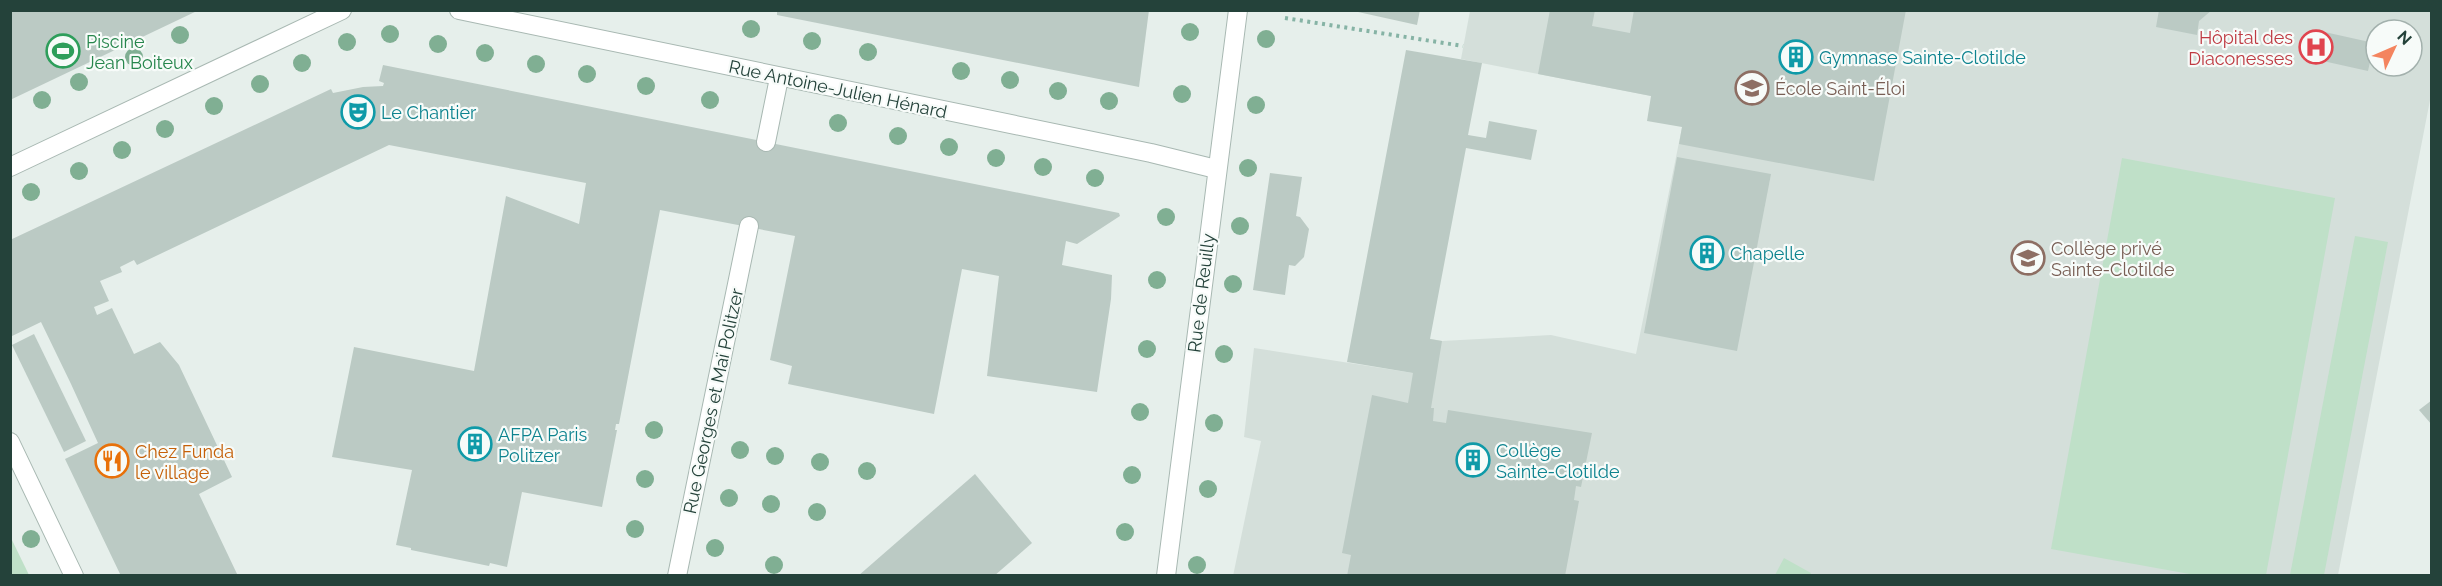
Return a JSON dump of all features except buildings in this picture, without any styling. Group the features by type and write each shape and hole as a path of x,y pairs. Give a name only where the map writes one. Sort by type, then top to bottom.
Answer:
{"street":[{"path":"10,167 342,10"},
{"name":"Rue Antoine-Julien Hénard","path":"459,10 779,78 1151,153 1216,169"},
{"name":"Rue de Reuilly","path":"1166,576 1238,10"},
{"path":"766,142 779,78"},
{"name":"Rue Georges et Maï Politzer","path":"677,576 749,226"},
{"path":"10,442 74,576"}],"path":[{"path":"1285,18 1463,45"}],"shaded area":[{"name":"Collège privé Sainte-Clotilde","path":"1470,11 2431,11 2431,95 2338,575 1233,576 1261,441 1244,437 1254,348 1413,373 1421,337 1442,341 1551,335 1636,354 1687,103 1461,59"}],"green space":[{"path":"2122,158 2335,198 2266,575 2195,575 2051,549"},
{"path":"2355,236 2388,242 2324,575 2290,575"},
{"path":"11,538 29,575 11,575"},
{"path":"1784,558 1811,573 1810,575 1775,575"}],"place":[{"name":"Hôpital des Diaconesses","path":"2316,47"},
{"name":"Piscine Jean Boiteux","path":"63,51"},
{"name":"Gymnase Sainte-Clotilde","path":"1796,57"},
{"name":"École Saint-Éloi","path":"1752,88"},
{"name":"Le Chantier","path":"358,112"},
{"name":"Chapelle","path":"1707,253"},
{"name":"Collège privé Sainte-Clotilde","path":"2028,258"},
{"name":"AFPA Paris Politzer","path":"475,444"},
{"name":"Collège Sainte-Clotilde","path":"1473,460"},
{"name":"Chez Funda le village","path":"112,461"}]}
